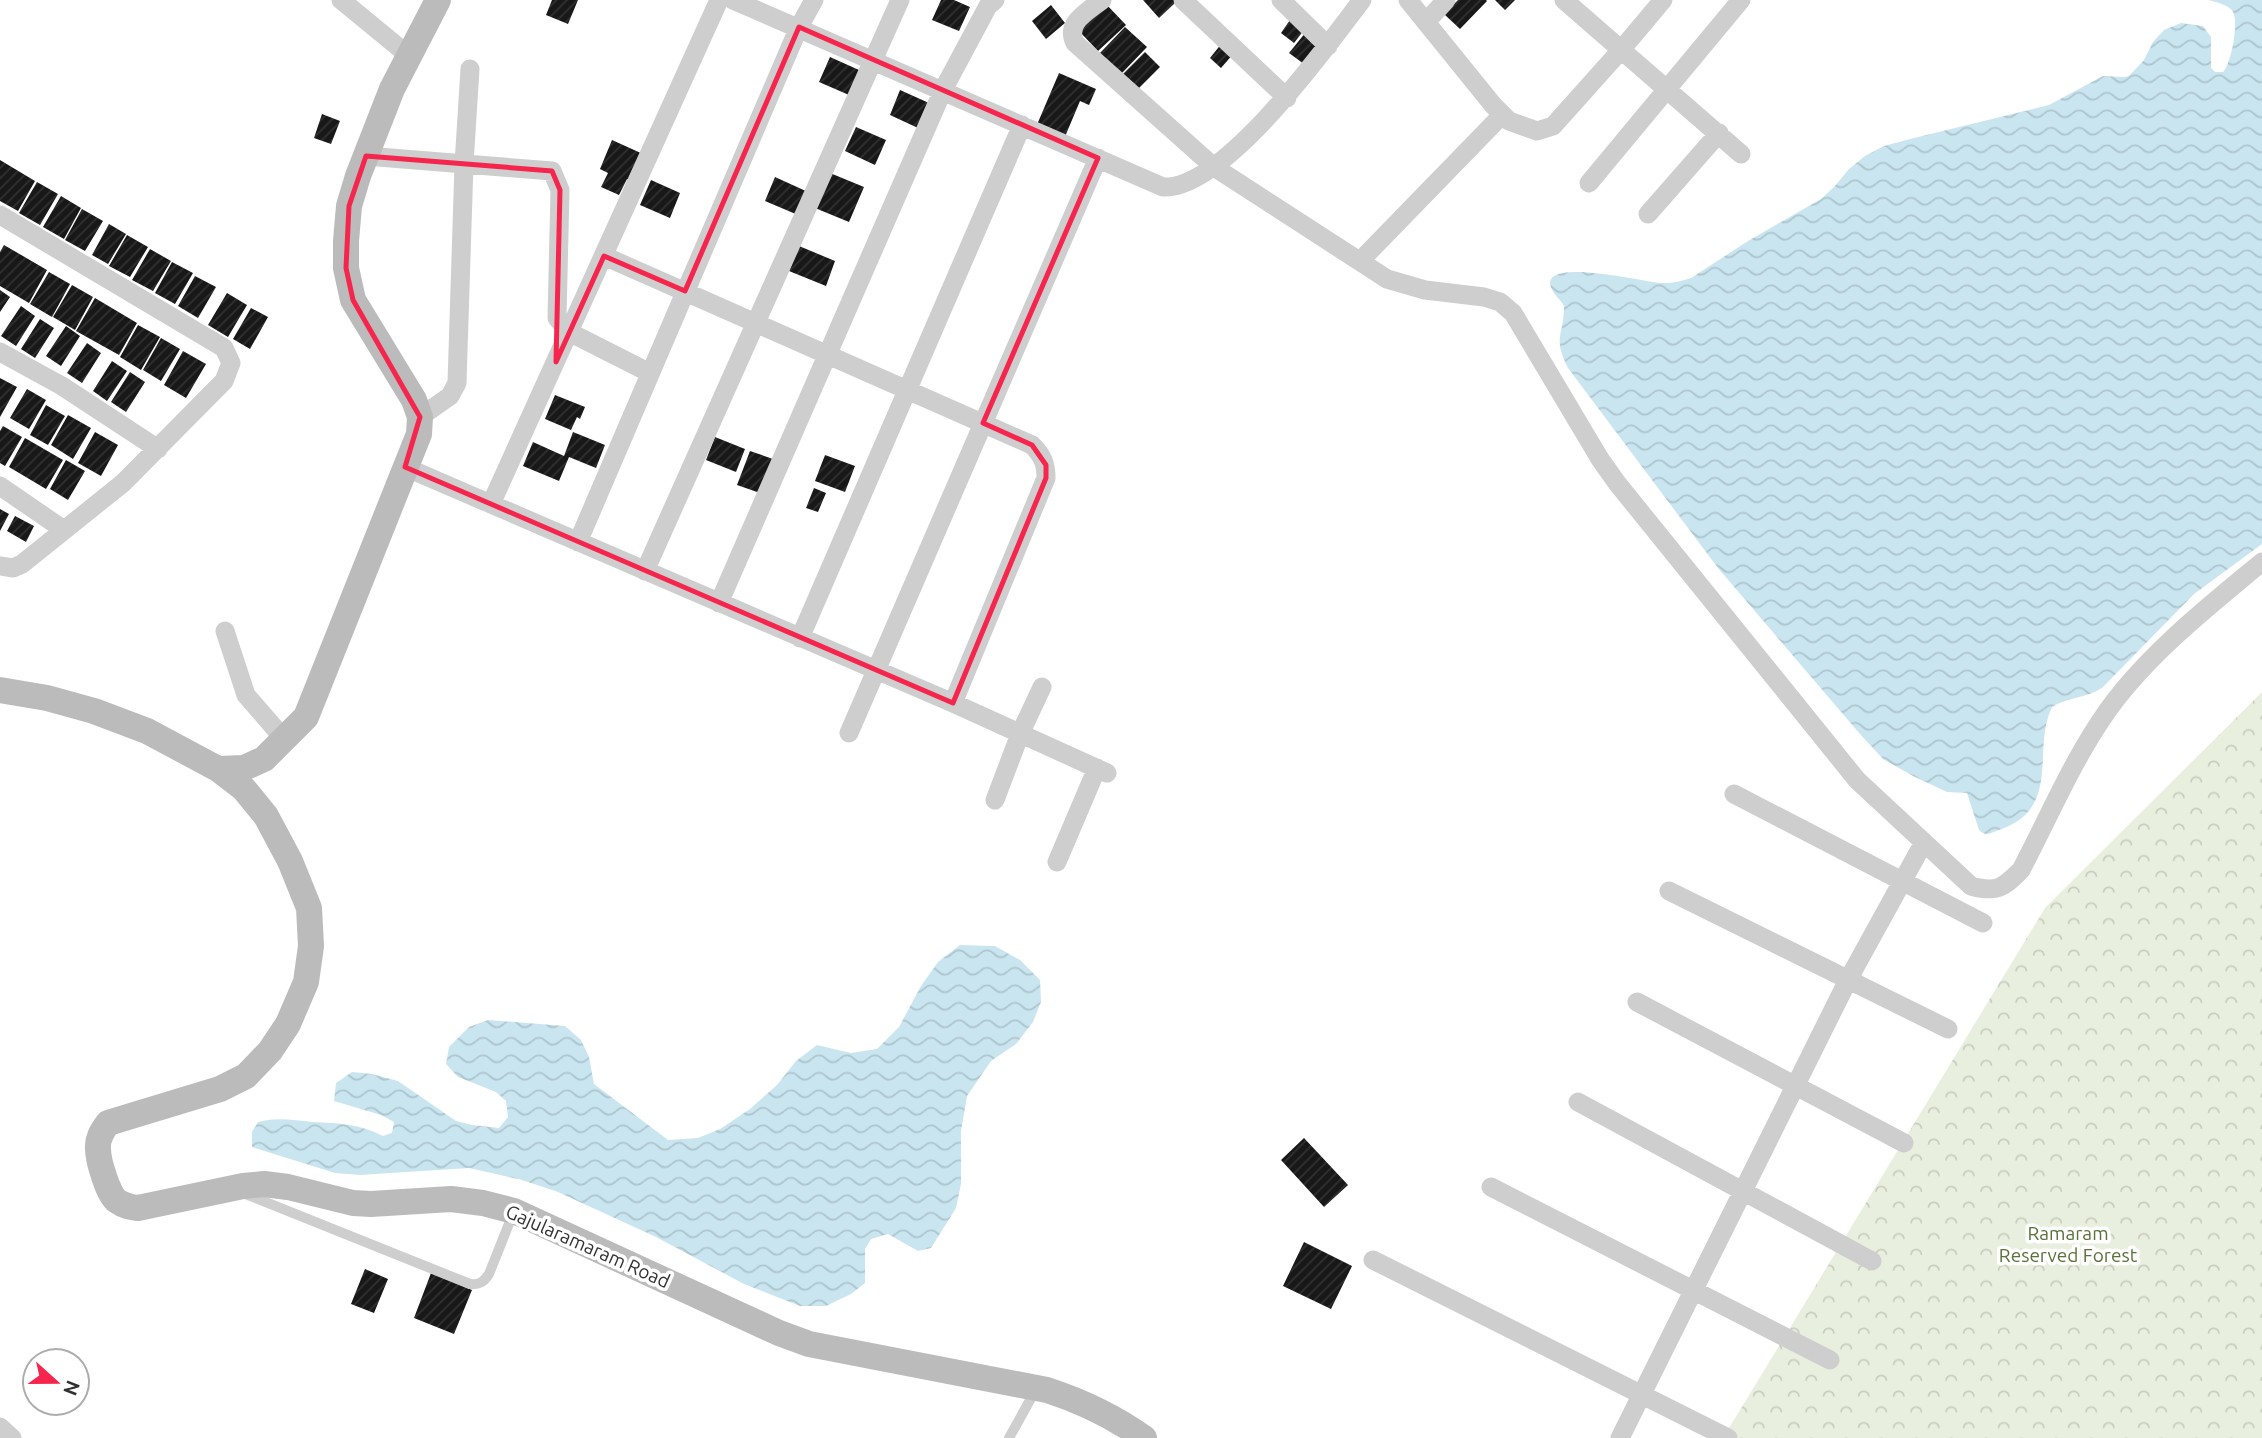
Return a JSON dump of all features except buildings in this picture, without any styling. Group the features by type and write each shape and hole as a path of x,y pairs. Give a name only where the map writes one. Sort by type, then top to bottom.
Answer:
{"main road":[{"path":"218,769 244,768 264,759 306,717 419,433 420,417 404,381 353,300 346,268 349,206 366,156 408,55 438,0"},
{"name":"Gajularamaram Road","path":"0,690 47,698 94,711 147,731 218,769 244,789 266,816 290,861 309,908 311,946 306,982 288,1024 270,1051 246,1076 220,1089 108,1123 99,1136 97,1150 108,1189 114,1200 138,1208 231,1188 264,1184 354,1203 451,1199 483,1203 514,1211 779,1333 809,1343 1037,1387 1073,1398 1114,1417 1144,1438"}],"street":[{"path":"341,0 408,55"},
{"path":"491,504 719,0"},
{"path":"733,0 1163,187 1181,185 1214,167 1287,98 1362,0"},
{"path":"578,542 799,27 814,0"},
{"path":"645,571 900,0"},
{"path":"719,603 943,90 988,6 995,0"},
{"path":"1102,0 1074,23 1071,36 1074,43 1214,167 1387,279 1425,290 1484,297 1500,302 1513,313 1617,483 1857,780 1972,886 1989,891 2007,884 2021,870 2089,739 2110,708 2149,663 2188,625 2262,562"},
{"path":"1183,0 1287,98"},
{"path":"1281,0 1328,46"},
{"path":"1408,0 1502,114 1509,121 1537,131 1553,126 1663,0"},
{"path":"1426,22 1446,0"},
{"path":"1589,183 1741,0"},
{"path":"1577,4 1621,50 1741,154"},
{"path":"420,417 450,396 457,383 464,164 471,69"},
{"path":"1360,261 1502,114"},
{"path":"800,638 1021,125"},
{"path":"1648,214 1719,133"},
{"path":"366,156 552,171 560,190 557,318 569,332 650,373"},
{"path":"849,733 1098,158"},
{"path":"0,215 224,348 231,363 224,381 123,483 22,564 13,568 0,566"},
{"path":"604,256 1032,445 1041,454 1046,464 1046,478 953,703"},
{"path":"0,352 62,386 158,449"},
{"path":"405,467 1102,770 1057,862"},
{"path":"0,486 64,530"},
{"path":"225,631 246,695 285,740"},
{"path":"995,800 1020,734 1042,687"},
{"path":"1734,794 1983,923"},
{"path":"1620,1438 1848,980 1924,842"},
{"path":"1669,891 1948,1029"},
{"path":"1637,1002 1904,1143"},
{"path":"1578,1102 1872,1261"},
{"path":"1491,1186 1830,1360"},
{"path":"1373,1260 1728,1438"},
{"path":"0,1427 12,1438"}],"lane":[{"path":"231,1188 470,1284 484,1281 489,1274 514,1211"},
{"path":"1009,1438 1037,1387"}],"highlighted area":[{"path":"799,27 1098,158 983,423 1032,445 1046,465 1046,478 953,703 405,467 420,417 353,300 346,268 349,206 366,156 552,171 560,190 556,362 604,256 685,291"}],"green space":[{"name":"Ramaram Reserved Forest","path":"2262,692 2262,1438 1723,1438 2045,908"}],"water":[{"path":"2208,0 2262,0 2262,544 2194,594 2102,688 2052,707 2046,724 2042,776 2031,808 2019,820 1989,834 1984,833 1979,830 1967,793 1947,792 1883,759 1718,568 1568,368 1560,342 1564,306 1553,292 1550,283 1554,276 1566,272 1664,283 1691,278 1821,199 1849,169 1884,146 2049,105 2103,76 2129,76 2144,60 2153,42 2164,30 2181,23 2203,26 2211,37 2211,68 2215,72 2223,72 2233,43 2235,17 2229,7"},
{"path":"960,945 995,946 1020,960 1040,980 1041,1002 1033,1022 1016,1044 991,1061 967,1096 961,1131 961,1184 956,1208 931,1248 918,1251 888,1234 871,1239 865,1249 865,1283 851,1294 826,1306 800,1306 744,1284 656,1237 558,1192 522,1180 469,1168 360,1175 335,1173 252,1147 252,1132 258,1122 272,1120 349,1125 383,1136 392,1133 394,1122 381,1115 334,1101 336,1083 352,1072 398,1081 456,1121 499,1128 508,1117 506,1101 496,1092 458,1077 446,1064 449,1047 469,1027 488,1020 565,1026 581,1040 589,1057 594,1084 668,1140 698,1138 720,1129 750,1109 777,1085 796,1061 817,1045 851,1053 877,1049 899,1027 921,986 938,962"}]}
